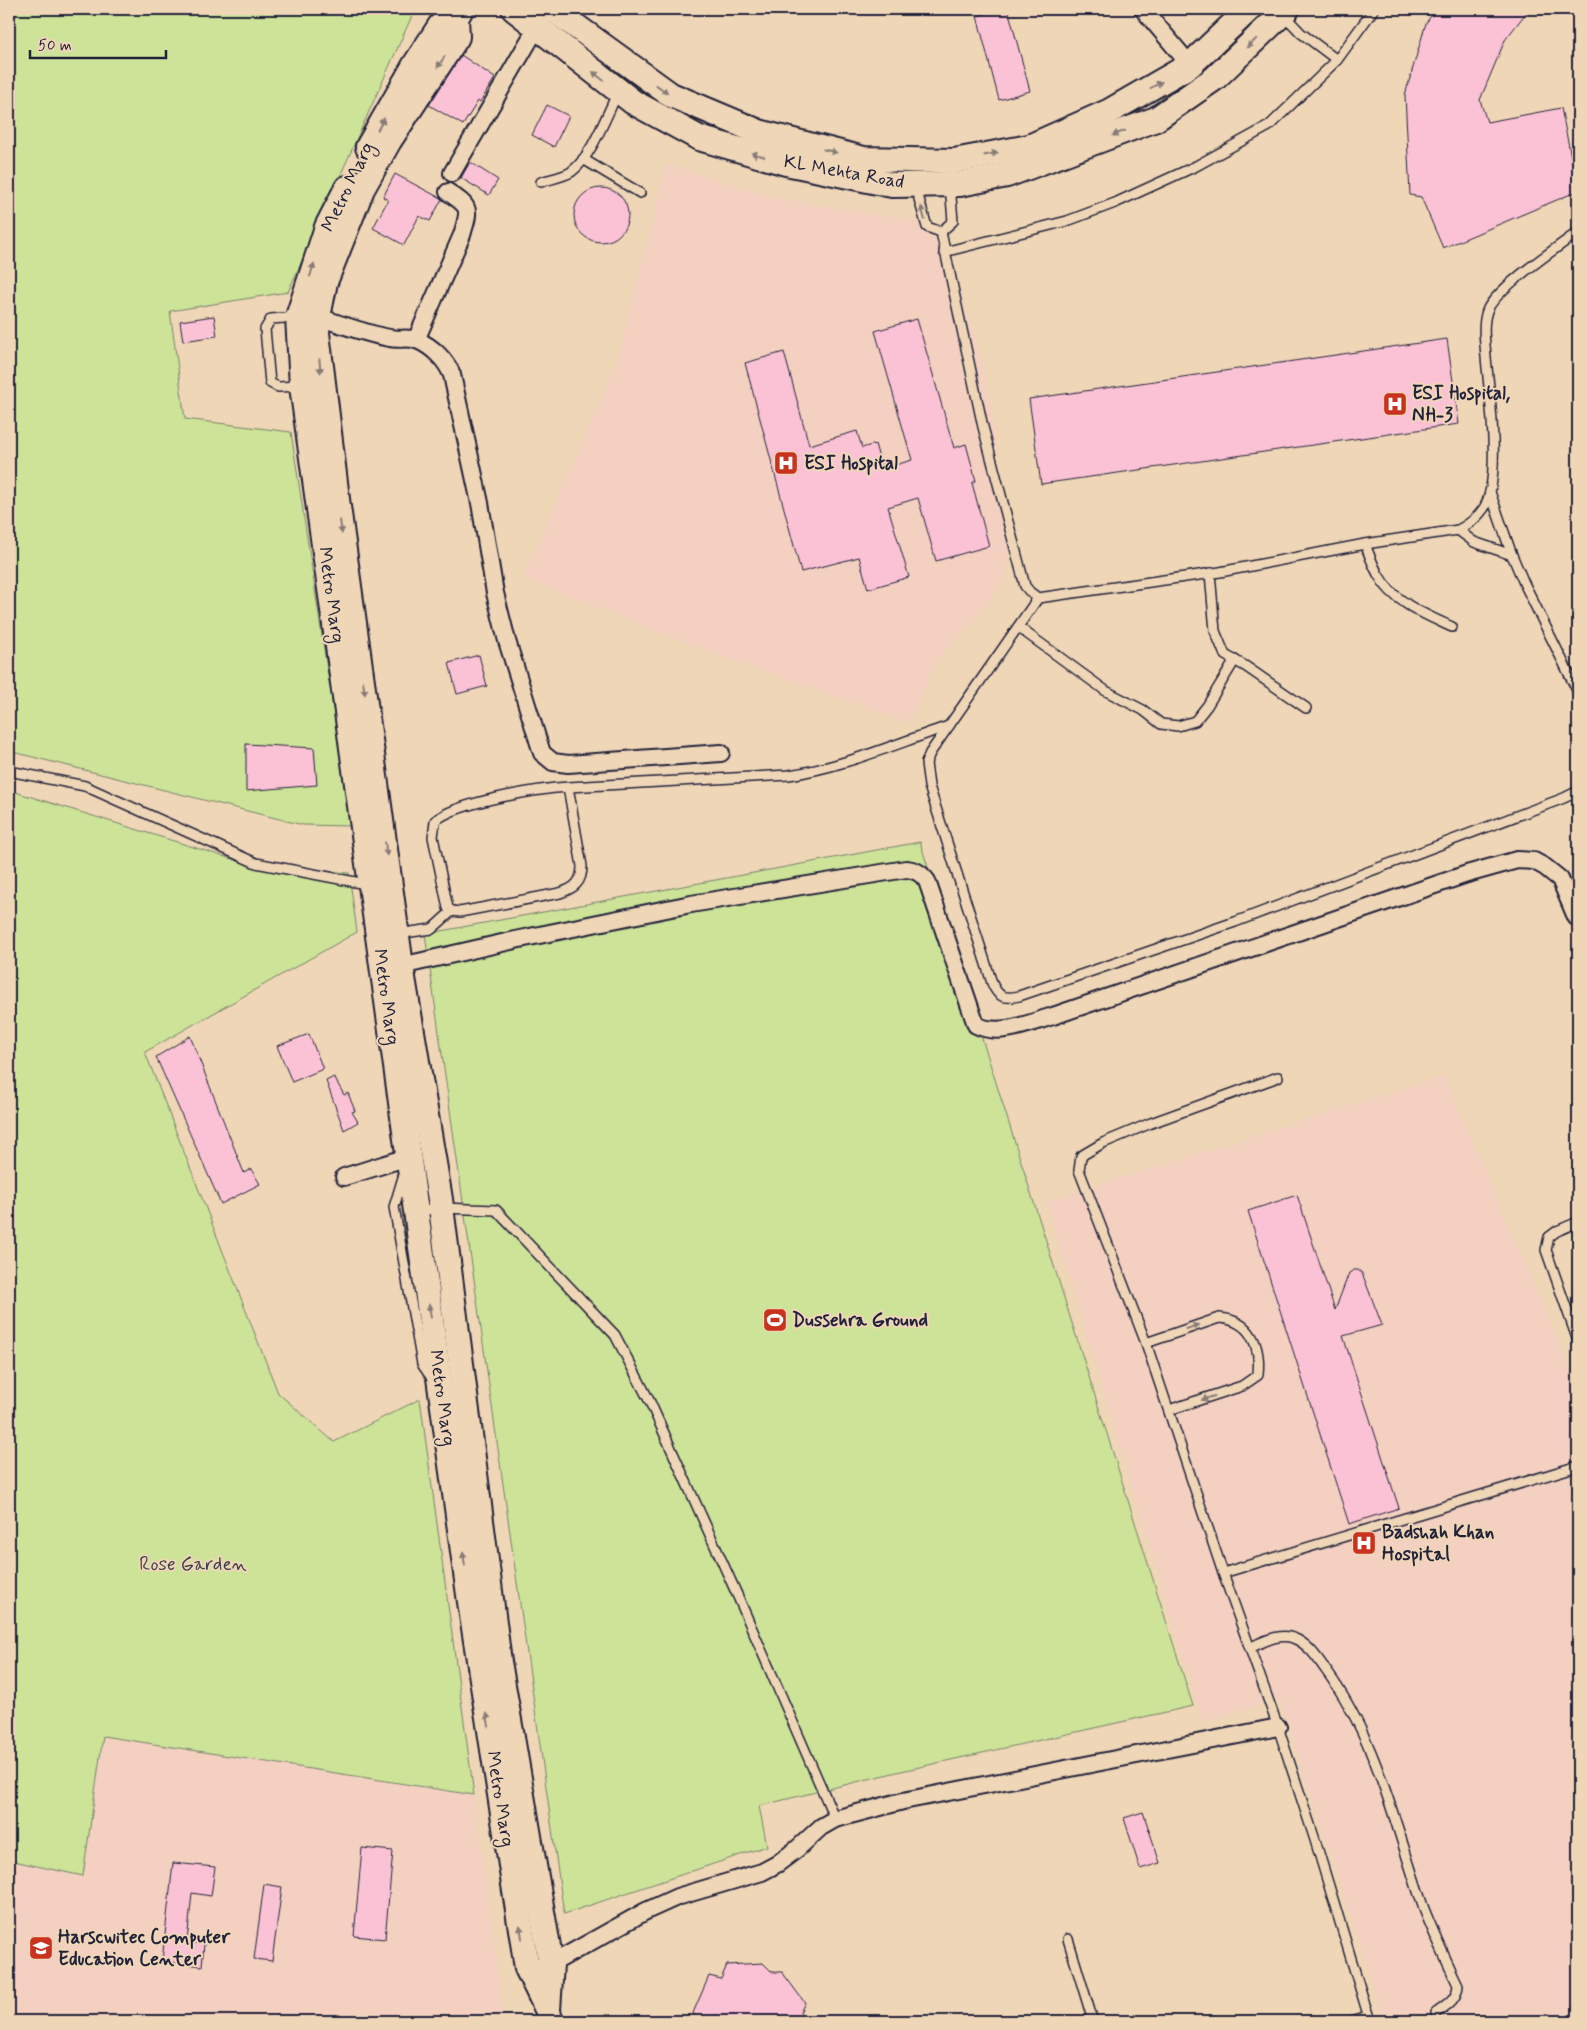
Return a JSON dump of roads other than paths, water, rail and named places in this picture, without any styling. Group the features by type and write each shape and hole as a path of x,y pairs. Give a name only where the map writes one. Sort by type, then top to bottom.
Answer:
{"street":[{"name":"KL Mehta Road","path":"514,9 618,92 698,138 786,163 892,185 950,184 1007,175 1156,119 1215,78 1285,11"},
{"name":"KL Mehta Road","path":"552,9 672,95 759,132 864,159 954,161 1029,147 1110,111 1190,65 1249,9"},
{"path":"1142,9 1190,65"},
{"name":"Metro Marg","path":"458,13 456,37 389,141 362,190 325,282 308,317 302,386 380,884 397,934 441,1208 499,1662 551,1964 549,2016"},
{"path":"452,173 537,27"},
{"path":"416,340 462,235 466,221 468,210 464,203 448,192"},
{"path":"308,317 390,338 416,340 444,360 452,375 480,503 495,593 510,651 542,753 553,762 568,764 721,753"},
{"name":"Metro Marg","path":"308,317 317,333 380,884 408,1157 470,1602 526,1968 549,2016"},
{"path":"402,966 515,940 691,904 906,869 922,874 927,881 976,1025 985,1030 996,1030 1053,1016 1467,874 1517,860 1534,861 1560,879 1578,918"},
{"path":"344,1176 408,1157"},
{"path":"526,1968 551,1964 646,1911 677,1897 762,1872 777,1864 821,1827 835,1818 904,1801 1278,1727"}],"lane":[{"path":"944,252 1068,221 1115,203 1196,166 1269,126 1337,60 1374,9"},
{"path":"1285,11 1301,33 1337,60"},
{"path":"541,182 570,172 583,158 618,92"},
{"path":"583,158 640,193"},
{"path":"941,232 953,221 950,184"},
{"path":"918,185 919,198 927,227 941,232"},
{"path":"941,232 983,427 1026,586 1038,598 1210,573 1365,544 1458,530 1467,526 1480,512 1490,492"},
{"path":"1578,232 1499,293 1487,311 1485,337 1493,433 1490,492 1512,555 1578,692"},
{"path":"302,386 278,387 270,383 265,329 271,319 308,317"},
{"path":"1458,530 1474,542 1512,555"},
{"path":"1365,544 1378,576 1386,586 1413,608 1452,627"},
{"path":"1210,573 1215,631 1225,655 1306,708"},
{"path":"1038,598 930,753 926,763 929,786 995,992 1002,997 1010,998 1235,922 1564,798 1578,791"},
{"path":"1018,628 1106,691 1143,710 1161,724 1178,726 1195,721 1207,706 1235,660"},
{"path":"568,787 582,866 582,876 578,883 560,894 460,912 452,911 448,908 433,837 435,821 440,816 464,807 532,790 568,787 789,775 843,762 949,726"},
{"path":"9,770 85,786 256,863 380,884"},
{"path":"397,934 432,929 452,911"},
{"path":"1278,1077 1143,1126 1103,1143 1081,1156 1079,1170 1146,1343 1315,1840 1369,2018 1350,2021"},
{"path":"408,1157 394,1207 422,1364 441,1390"},
{"path":"416,1212 441,1208 496,1210 616,1335 650,1402 835,1818"},
{"path":"1578,1222 1549,1237 1546,1250 1578,1341"},
{"path":"1146,1343 1219,1318 1230,1319 1242,1324 1251,1335 1256,1348 1259,1364 1258,1375 1251,1382 1169,1410"},
{"path":"1223,1573 1578,1466"},
{"path":"1250,1648 1278,1637 1291,1637 1304,1643 1339,1688 1351,1710 1368,1744 1392,1808 1425,1910 1458,1985 1458,1992 1454,2001 1436,2013"},
{"path":"1068,1940 1093,2021"}],"place":[{"name":"ESI Hospital, NH-3","path":"1395,404"},
{"name":"ESI Hospital","path":"786,463"},
{"name":"Dussehra Ground","path":"775,1320"},
{"name":"Badshah Khan Hospital","path":"1364,1543"},
{"name":"Harscwitec Computer Education Center","path":"41,1948"}],"park label":[{"name":"Rose Garden","path":"193,1564"}]}
